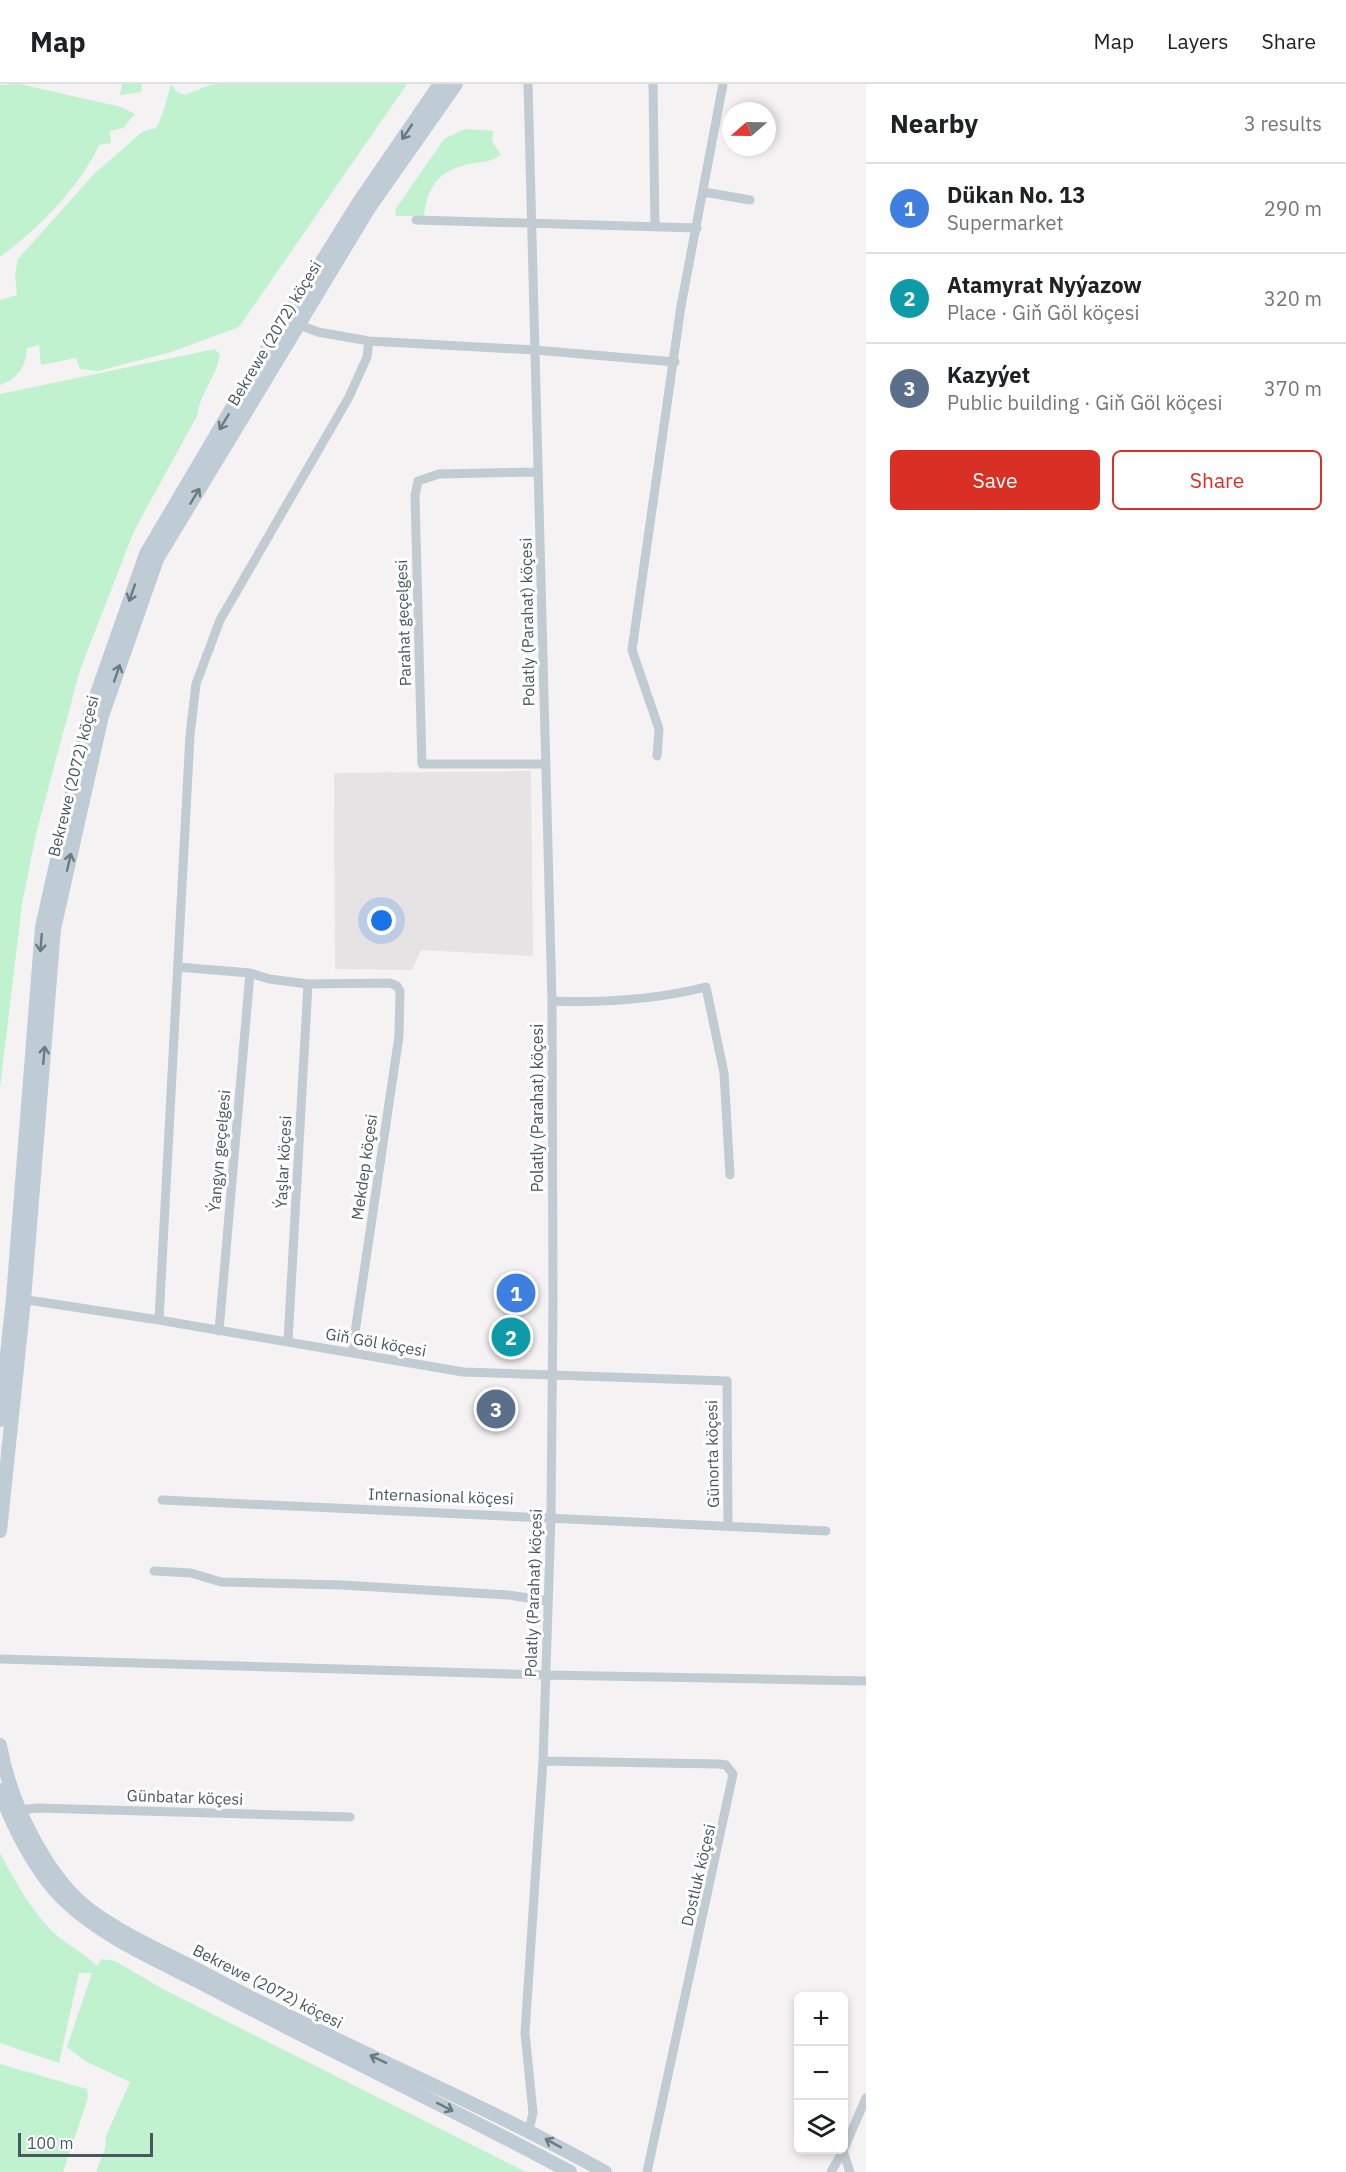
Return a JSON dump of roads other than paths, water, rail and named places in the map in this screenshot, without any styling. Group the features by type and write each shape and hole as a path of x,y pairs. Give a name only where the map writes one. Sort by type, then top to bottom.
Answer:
{"main road":[{"name":"Bekrewe (2072) köçesi","path":"292,322 359,202 440,84"},
{"name":"Bekrewe (2072) köçesi","path":"0,1531 18,1299 42,927 90,713 146,554 292,322 456,84"},
{"name":"Bekrewe (2072) köçesi","path":"0,1420 18,1299"},
{"name":"Bekrewe (2072) köçesi","path":"0,1745 20,1810 41,1850 68,1889 86,1906 113,1925 281,2014 529,2130 604,2172"},
{"name":"Bekrewe (2072) köçesi","path":"0,1790 17,1829 46,1878 61,1897 80,1915 107,1933 267,2018 570,2172"}],"street":[{"name":"Polatly (Parahat) köçesi","path":"528,84 552,1001 553,1376 543,1761 525,2033 533,2113 529,2130"},
{"path":"653,84 655,226"},
{"path":"657,756 658,729 632,650 675,362 681,306 698,228 723,84"},
{"path":"704,192 750,200"},
{"path":"416,220 698,228"},
{"path":"292,322 369,341 535,350 675,362"},
{"path":"159,1320 190,735 201,664 229,603 349,397 367,357 369,341"},
{"name":"Parahat geçelgesi","path":"538,472 440,474 418,481 415,496 422,764 545,764"},
{"path":"178,967 250,973 269,979 308,984"},
{"name":"Ýangyn geçelgesi","path":"219,1331 250,973"},
{"name":"Mekdep köçesi","path":"308,984 390,983 398,986 402,1014 352,1353"},
{"name":"Ýaşlar köçesi","path":"288,1341 308,984"},
{"path":"552,1001 623,1002 678,995 706,987 724,1073 730,1175"},
{"name":"Giň Göl köçesi","path":"18,1299 288,1341 463,1372 727,1382"},
{"name":"Günorta köçesi","path":"727,1382 728,1525"},
{"name":"Internasional köçesi","path":"162,1500 551,1516 826,1531"},
{"path":"154,1571 191,1574 221,1582 342,1585 508,1595 548,1601"},
{"path":"0,1659 546,1675 866,1681"},
{"name":"Dostluk köçesi","path":"543,1761 719,1764 726,1765 733,1774 647,2172"},
{"name":"Günbatar köçesi","path":"20,1810 37,1808 350,1817"},
{"path":"848,2139 866,2098"},
{"path":"831,2172 841,2154"},
{"path":"844,2154 850,2172"}],"place":[{"name":"Dükan No. 13","path":"516,1293"},
{"name":"Atamyrat Nyýazow","path":"511,1337"},
{"name":"Kazyýet","path":"496,1409"}]}
